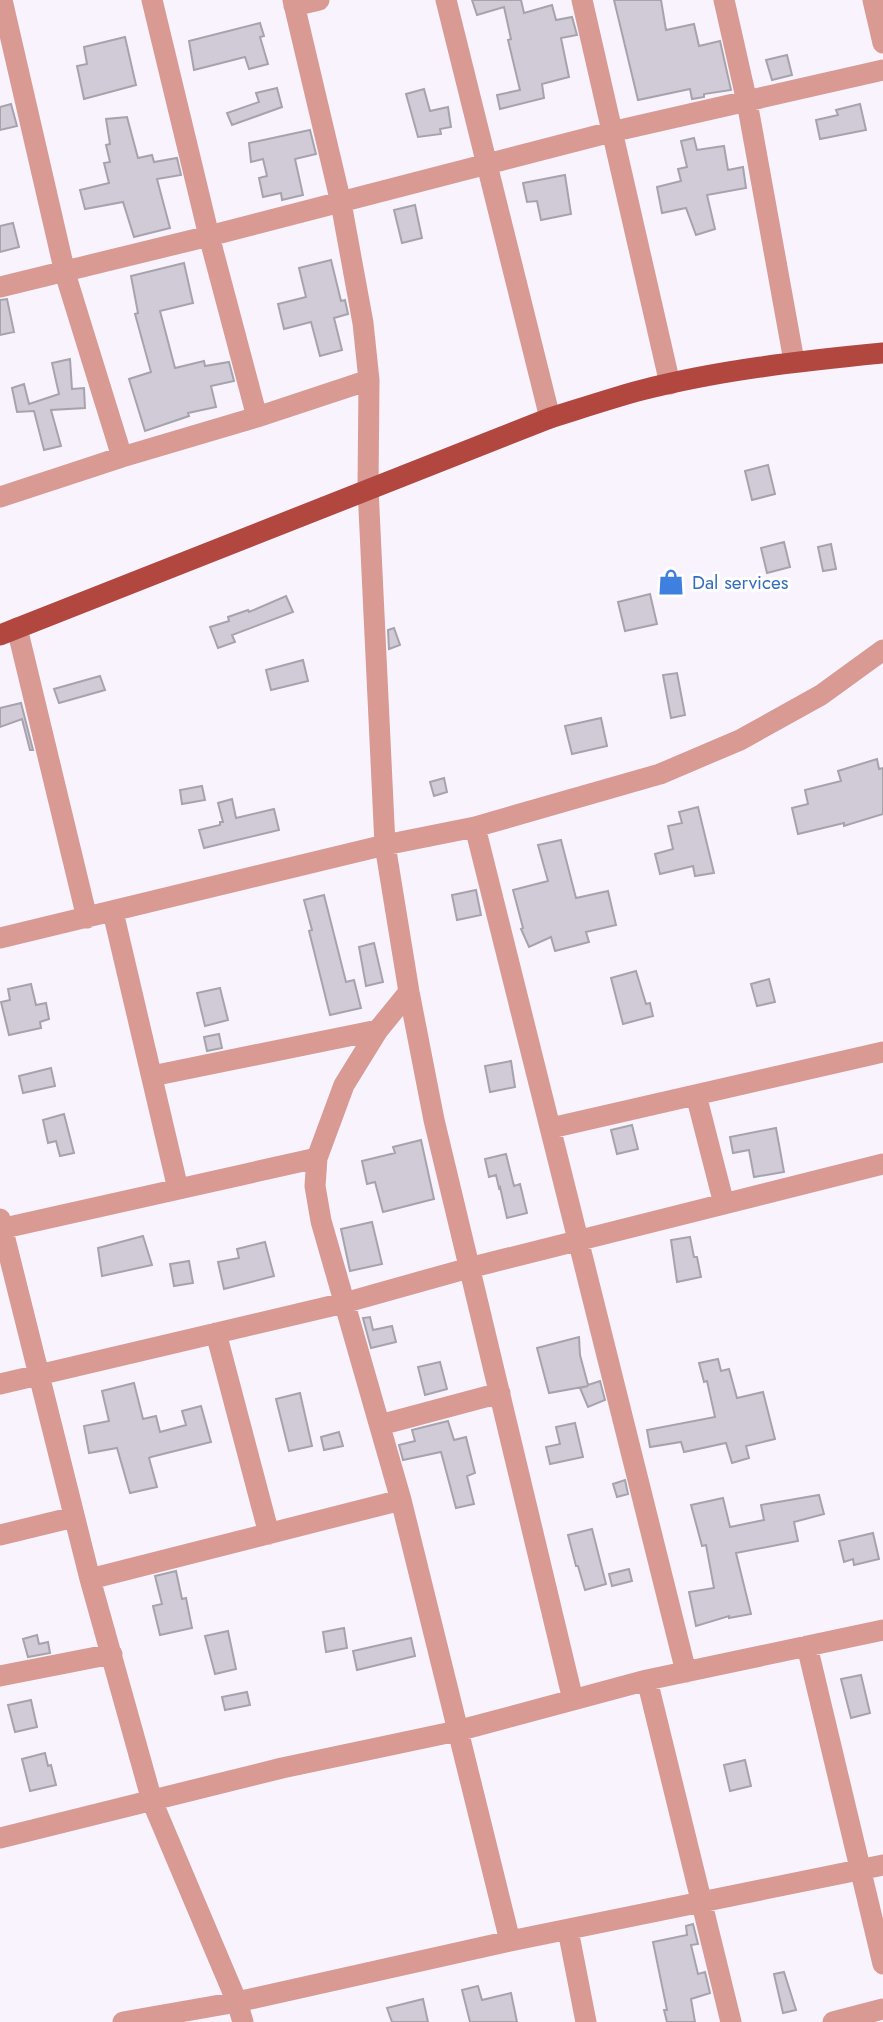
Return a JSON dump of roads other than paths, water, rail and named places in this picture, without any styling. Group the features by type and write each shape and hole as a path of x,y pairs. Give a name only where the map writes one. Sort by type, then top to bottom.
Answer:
{"main road":[{"path":"8,632 550,418 670,383 794,361 883,353"}],"street":[{"path":"2,0 65,273 122,457"},
{"path":"152,0 209,236 257,417"},
{"path":"319,0 293,3 341,203 363,323 369,380 368,488 385,845 409,992 434,1120 573,1700"},
{"path":"446,0 550,418"},
{"path":"582,0 670,383"},
{"path":"724,0 747,102 794,361"},
{"path":"873,0 883,43"},
{"path":"0,287 341,203 611,132 883,70"},
{"path":"0,497 369,380"},
{"path":"8,632 87,918"},
{"path":"0,938 385,845 475,827 660,774 740,740 821,695 883,650"},
{"path":"475,827 685,1672"},
{"path":"113,912 178,1189"},
{"path":"409,992 377,1030 344,1085 317,1158 315,1186 321,1221 401,1500 510,1941"},
{"path":"152,1076 377,1030"},
{"path":"551,1128 883,1052"},
{"path":"696,1095 724,1204"},
{"path":"240,2012 152,1801 90,1579 1,1225 317,1158"},
{"path":"0,1384 344,1303 577,1240 883,1164"},
{"path":"216,1333 269,1534"},
{"path":"380,1425 500,1393"},
{"path":"90,1579 401,1500"},
{"path":"0,1535 74,1517"},
{"path":"0,1838 282,1768 457,1731 647,1680 883,1630"},
{"path":"807,1646 883,1964"},
{"path":"0,1676 111,1654"},
{"path":"647,1680 731,2022"},
{"path":"123,2022 240,2012 510,1941 883,1865"},
{"path":"568,1930 586,2022"},
{"path":"832,2022 883,2009"}],"place":[{"name":"Dal services","path":"671,582"}]}
